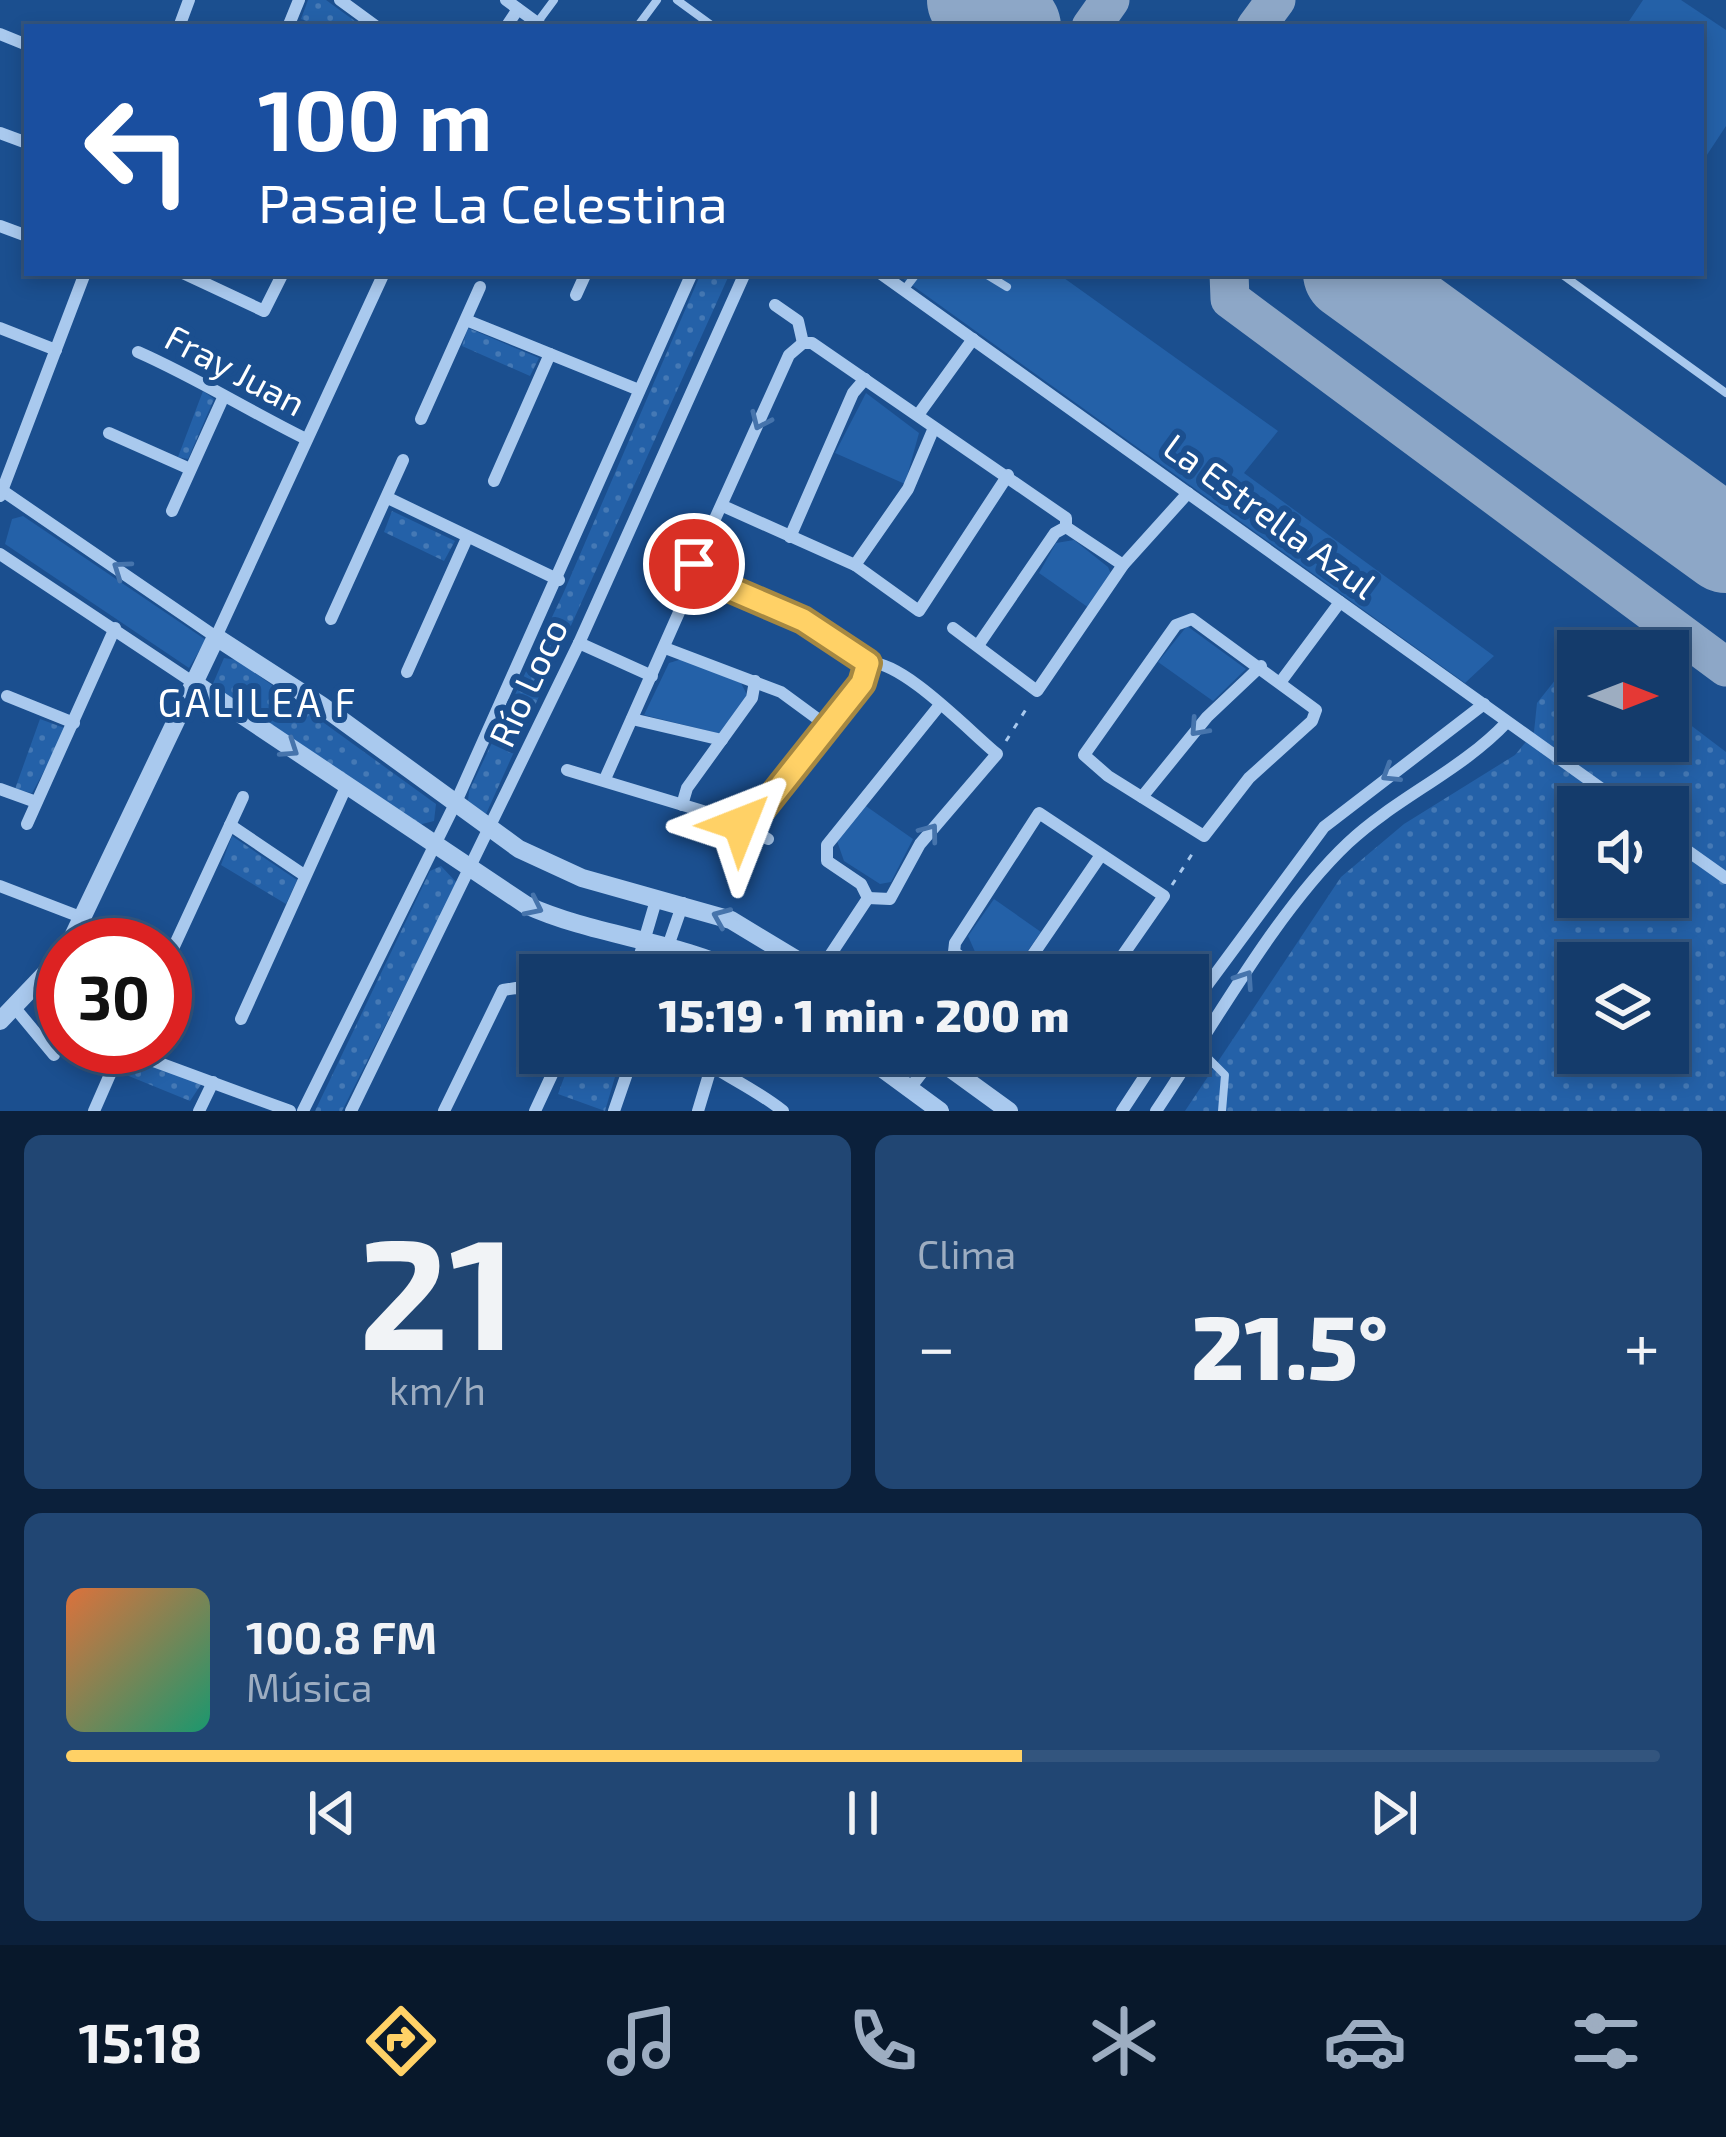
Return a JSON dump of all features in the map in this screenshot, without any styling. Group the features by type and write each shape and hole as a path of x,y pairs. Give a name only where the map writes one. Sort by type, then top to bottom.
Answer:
{"street":[{"path":"167,0 188,4"},
{"path":"340,0 373,24"},
{"path":"506,0 539,24"},
{"path":"508,24 518,9"},
{"path":"84,276 1,492 518,849 566,872 683,903 754,932 788,954"},
{"path":"189,276 264,311 282,276"},
{"path":"0,886 83,918 383,276"},
{"path":"577,295 585,276"},
{"name":"Río Loco","path":"303,1111 456,802 559,580 691,276"},
{"name":"Río Loco","path":"351,1111 579,644 744,276"},
{"name":"La Estrella Azul","path":"884,276 1598,786"},
{"path":"421,418 480,287"},
{"path":"775,305 799,321 803,343 1029,489 1066,518 1066,527"},
{"path":"466,320 639,390"},
{"path":"0,328 56,350"},
{"path":"918,415 973,339"},
{"path":"714,521 789,355 803,343"},
{"name":"Fray Juan","path":"138,352 202,380 223,398 306,440"},
{"path":"494,481 550,354"},
{"path":"790,537 853,393 865,379"},
{"path":"172,511 223,398"},
{"path":"855,565 901,501 932,430"},
{"path":"109,434 190,470"},
{"path":"331,619 403,460"},
{"path":"723,506 855,565 920,611 1008,475"},
{"path":"953,628 1037,691 1123,565 1188,493"},
{"path":"388,498 559,580"},
{"path":"1066,527 1123,565"},
{"path":"980,644 1055,533 1066,527"},
{"path":"407,671 467,538"},
{"path":"567,770 592,782 605,778 696,574 694,564 703,544"},
{"path":"0,554 469,869 563,922 670,944 695,954"},
{"path":"696,574 803,620 868,663 879,662 910,681 997,754 920,844 890,899 868,898"},
{"path":"1282,680 1340,602"},
{"path":"1192,619 1261,666 1316,714 1250,778 1204,836 1096,767 1085,751 1175,625 1192,619"},
{"path":"27,824 115,628"},
{"path":"579,644 652,676"},
{"path":"665,648 781,692 826,725"},
{"path":"747,828 865,679 868,663"},
{"path":"1142,797 1207,717 1261,666"},
{"path":"682,805 687,788 752,698 755,681"},
{"path":"7,695 74,723"},
{"path":"1209,982 1324,826 1484,704"},
{"path":"868,898 861,884 824,855 834,832 939,706"},
{"path":"632,719 722,740"},
{"path":"1209,1032 1301,897 1340,850 1382,814 1462,763 1508,722"},
{"path":"605,778 626,792 682,805 768,839"},
{"path":"241,1019 346,787"},
{"path":"0,789 36,802"},
{"path":"187,918 243,796"},
{"path":"957,954 1039,813 1099,858 1164,896 1124,954"},
{"path":"230,825 304,875"},
{"path":"1689,852 1726,878"},
{"path":"1033,954 1099,858"},
{"path":"640,954 657,896"},
{"path":"832,954 868,898"},
{"path":"666,954 683,903"},
{"path":"36,984 8,1014 36,1039"},
{"path":"443,1111 503,990 519,989"},
{"path":"94,1111 110,1074"},
{"path":"191,1074 290,1111"},
{"path":"535,1111 552,1074"},
{"path":"614,1111 627,1074"},
{"path":"698,1111 709,1074"},
{"path":"728,1074 781,1110"},
{"path":"890,1074 940,1111"},
{"path":"910,1088 921,1074"},
{"path":"962,1074 1009,1111"},
{"path":"1122,1111 1146,1074"},
{"path":"1156,1111 1181,1074"},
{"path":"199,1111 213,1082"}],"lane":[{"path":"677,0 711,24"},
{"path":"904,290 915,276"},
{"path":"989,276 1007,287"},
{"path":"1564,276 1726,393"},
{"path":"1209,1059 1225,1075 1222,1111"}],"path":[{"path":"997,754 1037,691"},
{"path":"1164,896 1204,836"}],"shaded area":[{"path":"308,0 326,0 359,24 314,24 301,19"},
{"path":"1643,0 1681,0 1726,30 1726,126 1704,159 1704,24 1627,24"},
{"path":"700,276 729,276 486,814 468,801 469,791 563,594"},
{"path":"899,276 1061,276 1278,431 1244,473 1494,656 1465,683"},
{"path":"468,328 539,358 530,376 462,346"},
{"path":"203,391 214,399 188,459 178,457"},
{"path":"866,393 919,433 905,484 835,453"},
{"path":"392,511 455,541 444,561 384,532"},
{"path":"23,516 206,640 189,668 5,544 12,519"},
{"path":"1074,540 1108,567 1112,576 1089,608 1039,573 1056,543"},
{"path":"1187,626 1246,669 1213,701 1158,662"},
{"path":"224,658 237,660 436,804 434,821 418,825 212,686"},
{"path":"682,659 741,683 748,697 721,734 644,715 669,663"},
{"path":"1557,678 1557,762 1689,762 1689,724 1726,752 1726,1111 1185,1111 1341,877 1404,824 1515,755 1534,732 1537,703"},
{"path":"40,719 67,729 32,793 15,789"},
{"path":"863,804 913,839 891,882 880,884 844,861 836,838"},
{"path":"232,836 297,880 286,904 221,865"},
{"path":"441,866 457,883 342,1111 315,1111 430,871"},
{"path":"994,899 1041,932 1026,954 976,954 968,936"},
{"path":"124,1074 175,1074 202,1083 190,1101"},
{"path":"565,1074 616,1074 605,1111 558,1094"}],"taxiway":[{"path":"1093,24 1110,0"},
{"path":"1258,24 1276,0"},
{"path":"1229,276 1230,299 1726,667"}],"runway":[{"path":"975,0 1009,24"},
{"path":"1355,276 1726,545"}],"district":[{"name":"GALILEA F","path":"258,701"}],"route":[{"path":"694,564 696,574 803,620 868,663 862,683 747,828 740,824"}]}
